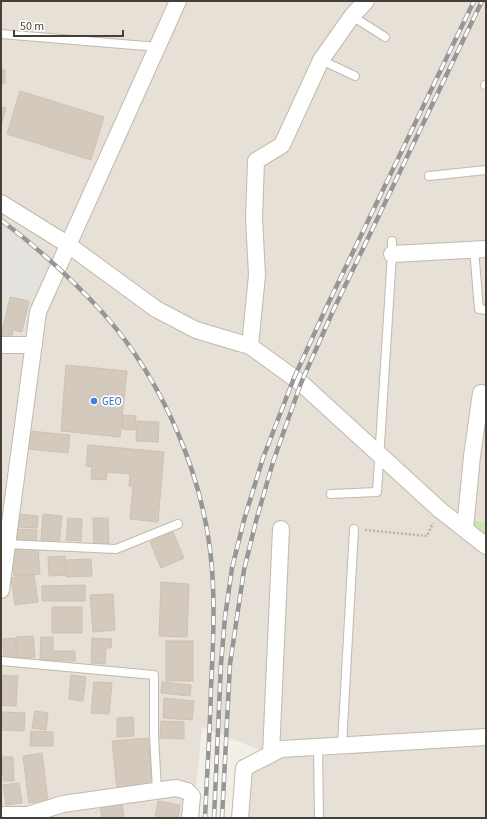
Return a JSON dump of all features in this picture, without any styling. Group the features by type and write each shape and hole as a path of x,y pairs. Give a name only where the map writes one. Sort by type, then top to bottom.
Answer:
{"street":[{"path":"1,590 38,312 178,1"},
{"path":"250,346 257,275 254,218 256,161 282,145 321,60 352,16 366,1"},
{"path":"1,203 68,244 156,309 196,330 250,346 301,383 440,510 486,546"},
{"path":"392,248 480,249"},
{"path":"1,345 34,345"},
{"path":"465,529 472,456 481,393 486,394"},
{"path":"271,754 281,529"},
{"path":"240,818 244,768 281,749 486,737"},
{"path":"1,815 28,815 63,804 176,788 187,791 192,796 190,818"}],"lane":[{"path":"352,16 386,37"},
{"path":"1,34 158,47"},
{"path":"321,60 356,76"},
{"path":"429,176 486,170"},
{"path":"331,494 377,492 392,248"},
{"path":"480,249 479,309 486,310"},
{"path":"6,544 116,549 178,524"},
{"path":"342,745 354,529"},
{"path":"1,661 154,675 154,735 157,791"},
{"path":"318,747 319,818"}],"path":[{"path":"354,529 427,536 440,510"}],"shaded area":[{"path":"1,1 486,1 486,818 240,818 244,768 270,754 202,727 193,818 1,818"},
{"path":"1,226 26,246 43,268 32,297 11,292 1,331"}],"green space":[{"path":"465,520 486,522 486,546"}],"building":[{"path":"1,70 5,70 5,83 1,83"},
{"path":"20,91 104,117 91,160 7,134"},
{"path":"1,107 6,108 1,126"},
{"path":"10,297 29,301 22,332 13,330 11,339 1,336"},
{"name":"GEO","path":"66,365 127,371 120,437 61,431"},
{"path":"123,415 136,416 135,430 122,429"},
{"path":"137,421 159,422 158,442 136,441"},
{"path":"30,431 70,435 68,453 28,449"},
{"path":"88,445 164,452 158,522 130,519 133,486 129,486 130,474 107,472 106,480 91,479 92,467 86,466"},
{"path":"19,514 38,516 37,528 18,527"},
{"path":"43,514 62,516 59,543 41,541"},
{"path":"68,518 82,519 81,541 66,540"},
{"path":"93,518 108,518 109,544 94,544"},
{"path":"16,529 37,530 36,542 15,541"},
{"path":"173,532 184,558 161,568 150,542"},
{"path":"38,548 40,574 14,576 12,550"},
{"path":"65,556 65,575 49,576 48,557"},
{"path":"91,559 92,576 66,577 66,560"},
{"path":"34,575 38,602 15,605 11,578"},
{"path":"161,582 189,584 187,637 159,636"},
{"path":"85,585 85,601 42,601 42,586"},
{"path":"113,594 115,630 93,632 90,595"},
{"path":"52,607 82,607 82,633 52,633"},
{"path":"33,636 35,657 18,659 16,637"},
{"path":"41,637 53,637 53,651 75,651 75,661 40,660"},
{"path":"15,638 17,658 4,658 3,639"},
{"path":"92,638 112,639 111,648 106,648 105,664 91,663"},
{"path":"166,641 193,641 193,681 166,681"},
{"path":"1,675 18,676 16,706 1,705"},
{"path":"71,675 86,677 83,701 69,699"},
{"path":"94,682 112,683 109,714 91,713"},
{"path":"162,682 191,685 190,696 161,693"},
{"path":"164,698 194,701 192,720 163,718"},
{"path":"35,711 48,713 46,730 32,728"},
{"path":"2,712 25,713 24,731 1,730"},
{"path":"133,717 134,736 117,737 117,718"},
{"path":"161,721 184,722 184,739 160,738"},
{"path":"31,731 53,732 53,746 30,746"},
{"path":"148,738 153,787 117,790 112,741"},
{"path":"42,753 48,801 29,803 23,756"},
{"path":"1,757 13,757 14,781 4,781 3,775 1,775"},
{"path":"19,783 22,803 6,805 3,785"},
{"path":"158,801 180,805 178,818 155,818"},
{"path":"122,802 124,818 102,818 100,805"}],"railway":[{"path":"214,818 221,664 225,617 232,568 244,520 263,458 294,378 326,308 474,1"},
{"path":"222,818 230,664 244,570 273,462 301,383 333,311 482,1"},
{"path":"1,220 67,276 103,313 125,340 145,369 162,400 178,433 191,466 201,500 208,535 213,584 213,643 205,818"}],"place":[{"name":"GEO","path":"94,401"}]}
